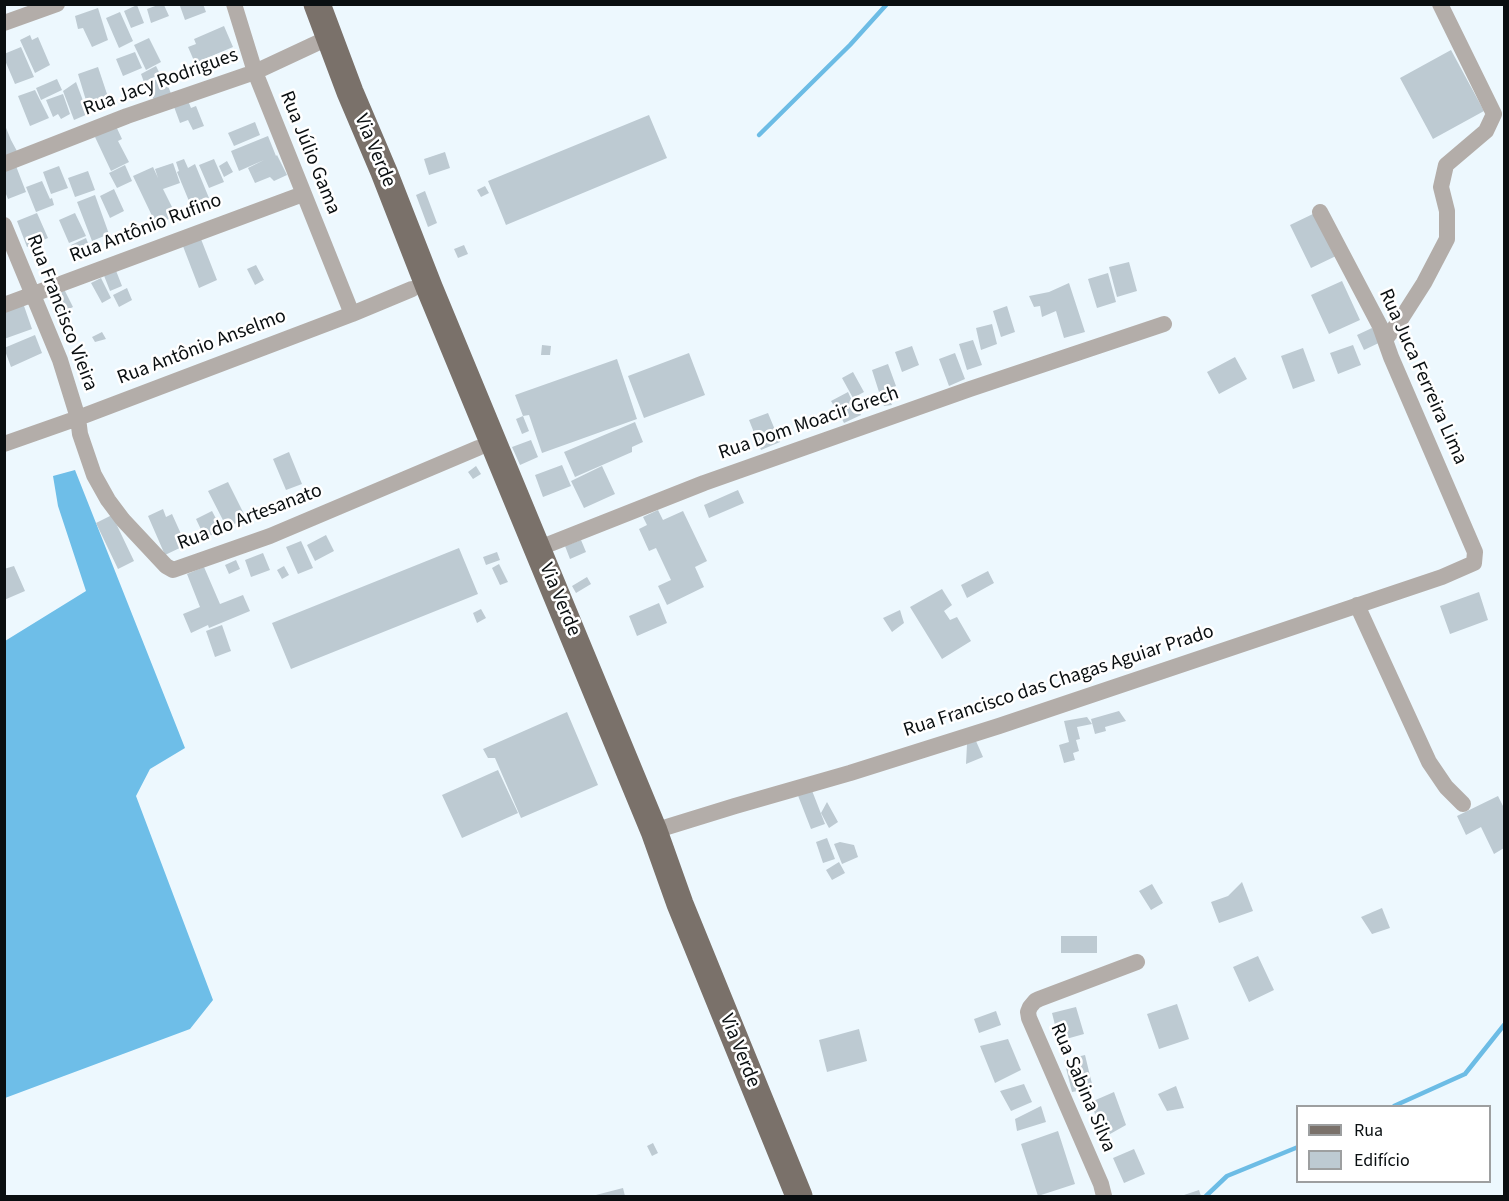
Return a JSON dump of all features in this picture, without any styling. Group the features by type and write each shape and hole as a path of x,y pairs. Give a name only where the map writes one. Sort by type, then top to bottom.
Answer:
{"main road":[{"name":"Via Verde","path":"301,4 350,92 384,172 429,287 654,831 680,904 799,1197"},
{"name":"Via Verde","path":"317,4 322,41 357,156 520,546 780,1197"}],"street":[{"path":"4,24 57,4"},
{"name":"Rua Júlio Gama","path":"234,4 255,72 352,314"},
{"path":"1385,340 1424,283 1447,239 1448,211 1441,187 1446,165 1486,131 1494,114 1440,4"},
{"name":"Rua Jacy Rodrigues","path":"4,164 127,116 255,72 322,41"},
{"name":"Rua Antônio Rufino","path":"4,305 303,194"},
{"name":"Rua Juca Ferreira Lima","path":"1320,212 1376,318 1475,552 1474,563"},
{"name":"Rua Francisco Vieira","path":"4,225 60,360 78,418"},
{"name":"Rua Antônio Anselmo","path":"4,444 352,314 412,289"},
{"name":"Rua Dom Moacir Grech","path":"537,549 704,483 970,389 1164,324"},
{"name":"Rua do Artesanato","path":"78,418 85,452 94,475 108,500 141,540 166,566 173,570 270,536 478,448"},
{"name":"Rua Francisco das Chagas Aguiar Prado","path":"654,831 999,726 1442,577 1474,563"},
{"path":"1357,605 1429,762 1446,787 1463,804"},
{"name":"Rua Sabina Silva","path":"1103,1190 1028,1012 1039,999 1137,962"}],"shaded area":[{"path":"75,470 185,748 150,769 136,796 213,1000 190,1029 5,1098 5,641 86,591 58,506 53,476"}],"building":[{"path":"203,4 206,12 185,20 180,6"},
{"path":"137,5 144,23 131,28 124,11"},
{"path":"164,5 169,16 151,23 147,9"},
{"path":"98,8 108,40 92,47 83,28 78,29 75,16"},
{"path":"120,12 133,41 119,48 106,18"},
{"path":"224,26 233,47 195,63 188,47 196,44 194,39"},
{"path":"30,35 32,40 38,37 50,65 35,73 20,40"},
{"path":"149,38 161,62 146,70 134,45"},
{"path":"21,47 34,77 15,84 4,54"},
{"path":"1451,50 1484,111 1433,139 1400,78"},
{"path":"135,52 142,68 123,76 116,59"},
{"path":"156,66 160,74 144,82 141,74"},
{"path":"98,67 109,100 88,107 78,74"},
{"path":"57,79 62,90 41,100 36,88"},
{"path":"158,79 162,88 168,86 172,96 155,103 147,83"},
{"path":"76,82 88,114 74,120 63,91"},
{"path":"35,90 49,118 30,126 18,96"},
{"path":"63,94 70,114 61,119 58,114 53,117 46,100"},
{"path":"187,98 191,108 196,106 204,126 193,130 188,120 180,123 173,104"},
{"path":"649,115 667,158 506,225 488,181"},
{"path":"255,122 260,135 234,146 228,133"},
{"path":"4,123 18,153 4,159"},
{"path":"115,124 122,139 118,141 129,162 111,171 95,137"},
{"path":"268,136 287,175 274,181 270,177 255,183 248,168 264,160 239,171 231,151"},
{"path":"445,152 450,168 429,175 424,159"},
{"path":"184,159 188,168 195,164 209,198 191,206 177,172 179,171 176,162"},
{"path":"214,159 224,182 209,188 199,165"},
{"path":"227,161 233,172 224,177 219,166"},
{"path":"173,163 180,183 163,189 176,215 161,223 158,218 154,220 133,176 153,167 158,178 155,169"},
{"path":"125,165 132,181 117,188 109,173"},
{"path":"16,166 26,192 8,199 4,189 4,170"},
{"path":"59,166 68,188 51,194 43,172"},
{"path":"88,171 95,190 75,197 68,178"},
{"path":"42,181 54,205 36,212 26,187"},
{"path":"485,186 489,193 481,197 477,190"},
{"path":"114,189 124,211 110,218 100,196"},
{"path":"425,191 437,223 428,227 416,195"},
{"path":"95,195 109,234 92,241 77,202"},
{"path":"37,213 48,238 27,247 17,221"},
{"path":"75,213 86,236 69,243 59,220"},
{"path":"1315,213 1336,256 1311,268 1290,225"},
{"path":"199,234 217,280 199,288 181,241"},
{"path":"86,238 91,251 76,257 71,245"},
{"path":"464,245 468,254 458,258 454,249"},
{"path":"1129,262 1137,291 1117,297 1109,267"},
{"path":"256,265 264,280 255,285 247,269"},
{"path":"115,268 122,286 110,291 103,273"},
{"path":"1108,273 1116,302 1097,308 1088,279"},
{"path":"101,278 111,298 102,303 91,283"},
{"path":"1342,281 1360,320 1329,334 1311,295"},
{"path":"1069,283 1085,332 1064,338 1056,311 1042,317 1040,306 1034,307 1029,296 1049,292"},
{"path":"63,287 73,307 57,315 47,295"},
{"path":"127,288 132,300 119,307 113,295"},
{"path":"23,303 32,329 4,339 4,309"},
{"path":"1007,306 1015,332 1001,337 993,311"},
{"path":"992,324 997,344 981,350 976,328"},
{"path":"1372,328 1385,340 1364,350 1357,335"},
{"path":"102,332 106,339 95,342 92,337"},
{"path":"35,335 42,353 11,367 4,348"},
{"path":"973,340 982,365 967,370 959,344"},
{"path":"542,345 551,346 550,355 541,355"},
{"path":"1353,345 1361,365 1338,374 1330,353"},
{"path":"912,346 919,365 902,372 895,352"},
{"path":"1303,348 1315,381 1293,389 1281,356"},
{"path":"689,353 705,395 644,418 628,376"},
{"path":"955,353 965,379 949,386 939,359"},
{"path":"1235,357 1247,379 1219,394 1207,372"},
{"path":"617,359 637,419 542,453 529,415 523,416 515,395"},
{"path":"888,364 896,386 879,392 872,370"},
{"path":"853,372 864,392 853,398 842,378"},
{"path":"848,392 853,403 837,411 831,401"},
{"path":"887,395 892,405 884,406 881,398"},
{"path":"855,404 861,415 844,423 839,413"},
{"path":"768,413 780,442 761,450 749,420"},
{"path":"523,416 529,431 522,434 516,419"},
{"path":"635,422 643,442 632,447 632,452 575,477 564,452"},
{"path":"531,440 538,457 520,465 512,447"},
{"path":"289,452 302,484 286,490 273,459"},
{"path":"562,465 571,486 543,497 535,475"},
{"path":"476,466 481,474 473,479 468,472"},
{"path":"602,466 615,494 584,508 571,481"},
{"path":"228,482 246,518 227,528 208,491"},
{"path":"738,490 744,503 709,518 704,505"},
{"path":"163,509 166,517 172,514 186,545 165,555 148,516"},
{"path":"658,510 663,520 683,511 707,561 695,567 704,587 667,605 658,586 671,580 656,548 649,551 639,529 647,525 643,517"},
{"path":"212,511 222,530 205,538 196,519"},
{"path":"112,515 134,561 118,569 96,523"},
{"path":"326,535 334,551 315,561 307,545"},
{"path":"581,540 586,552 570,559 565,546"},
{"path":"301,541 313,568 298,574 286,547"},
{"path":"459,548 478,594 291,669 272,623"},
{"path":"497,552 500,560 486,565 483,557"},
{"path":"263,553 270,570 251,577 245,560"},
{"path":"236,560 240,569 229,574 225,565"},
{"path":"499,564 508,582 500,585 492,568"},
{"path":"14,566 25,591 4,600 4,569"},
{"path":"284,566 289,575 282,579 277,570"},
{"path":"204,567 220,604 243,595 250,611 191,633 183,614 200,607 187,574"},
{"path":"988,571 994,583 967,598 961,585"},
{"path":"587,577 591,584 576,593 572,586"},
{"path":"942,589 952,605 944,611 950,620 957,617 971,641 942,659 910,607"},
{"path":"1479,592 1488,620 1450,634 1440,606"},
{"path":"659,603 667,623 637,636 629,616"},
{"path":"481,609 486,618 477,623 473,613"},
{"path":"900,610 904,623 892,632 883,618"},
{"path":"222,625 231,651 215,657 206,631"},
{"path":"1119,711 1126,721 1105,727 1106,731 1095,734 1091,719"},
{"path":"567,712 598,785 521,818 495,758 488,758 483,749"},
{"path":"1087,717 1092,724 1077,727 1080,739 1076,740 1079,751 1073,753 1075,760 1064,763 1059,745 1069,742 1064,721"},
{"path":"976,741 983,757 966,764 967,744"},
{"path":"498,770 518,813 462,838 442,795"},
{"path":"811,788 825,824 811,829 797,793"},
{"path":"1498,796 1504,808 1504,848 1494,854 1481,827 1466,835 1457,816"},
{"path":"827,802 838,822 829,828 821,813"},
{"path":"827,838 835,859 823,863 816,842"},
{"path":"840,842 854,845 858,857 842,864 834,844"},
{"path":"839,862 845,873 832,880 826,870"},
{"path":"1242,882 1253,911 1219,923 1211,902 1228,896"},
{"path":"1152,884 1163,903 1151,910 1139,891"},
{"path":"1382,908 1390,928 1372,934 1361,917"},
{"path":"1061,936 1097,936 1097,953 1061,953"},
{"path":"1258,956 1274,990 1249,1002 1233,967"},
{"path":"1177,1004 1189,1039 1159,1049 1147,1014"},
{"path":"1076,1007 1084,1034 1059,1041 1052,1013"},
{"path":"996,1011 1001,1025 979,1033 974,1019"},
{"path":"859,1029 867,1061 827,1072 819,1040"},
{"path":"1008,1039 1021,1070 995,1083 980,1046"},
{"path":"1085,1055 1093,1088 1072,1092 1064,1060"},
{"path":"1024,1084 1032,1102 1011,1111 1000,1091"},
{"path":"1176,1086 1184,1108 1167,1111 1158,1094"},
{"path":"1114,1092 1126,1125 1103,1138 1091,1102"},
{"path":"1041,1106 1046,1122 1017,1131 1015,1119"},
{"path":"1058,1131 1075,1184 1038,1196 1021,1144"},
{"path":"653,1143 658,1153 652,1156 647,1146"},
{"path":"1134,1149 1145,1174 1124,1183 1113,1158"},
{"path":"623,1188 625,1196 592,1196"},
{"path":"1199,1190 1201,1196 1181,1196"}],"waterway":[{"path":"759,135 850,45 887,4"},
{"path":"1396,1105 1465,1074 1504,1025"},
{"path":"1206,1196 1227,1176 1296,1148"}]}
